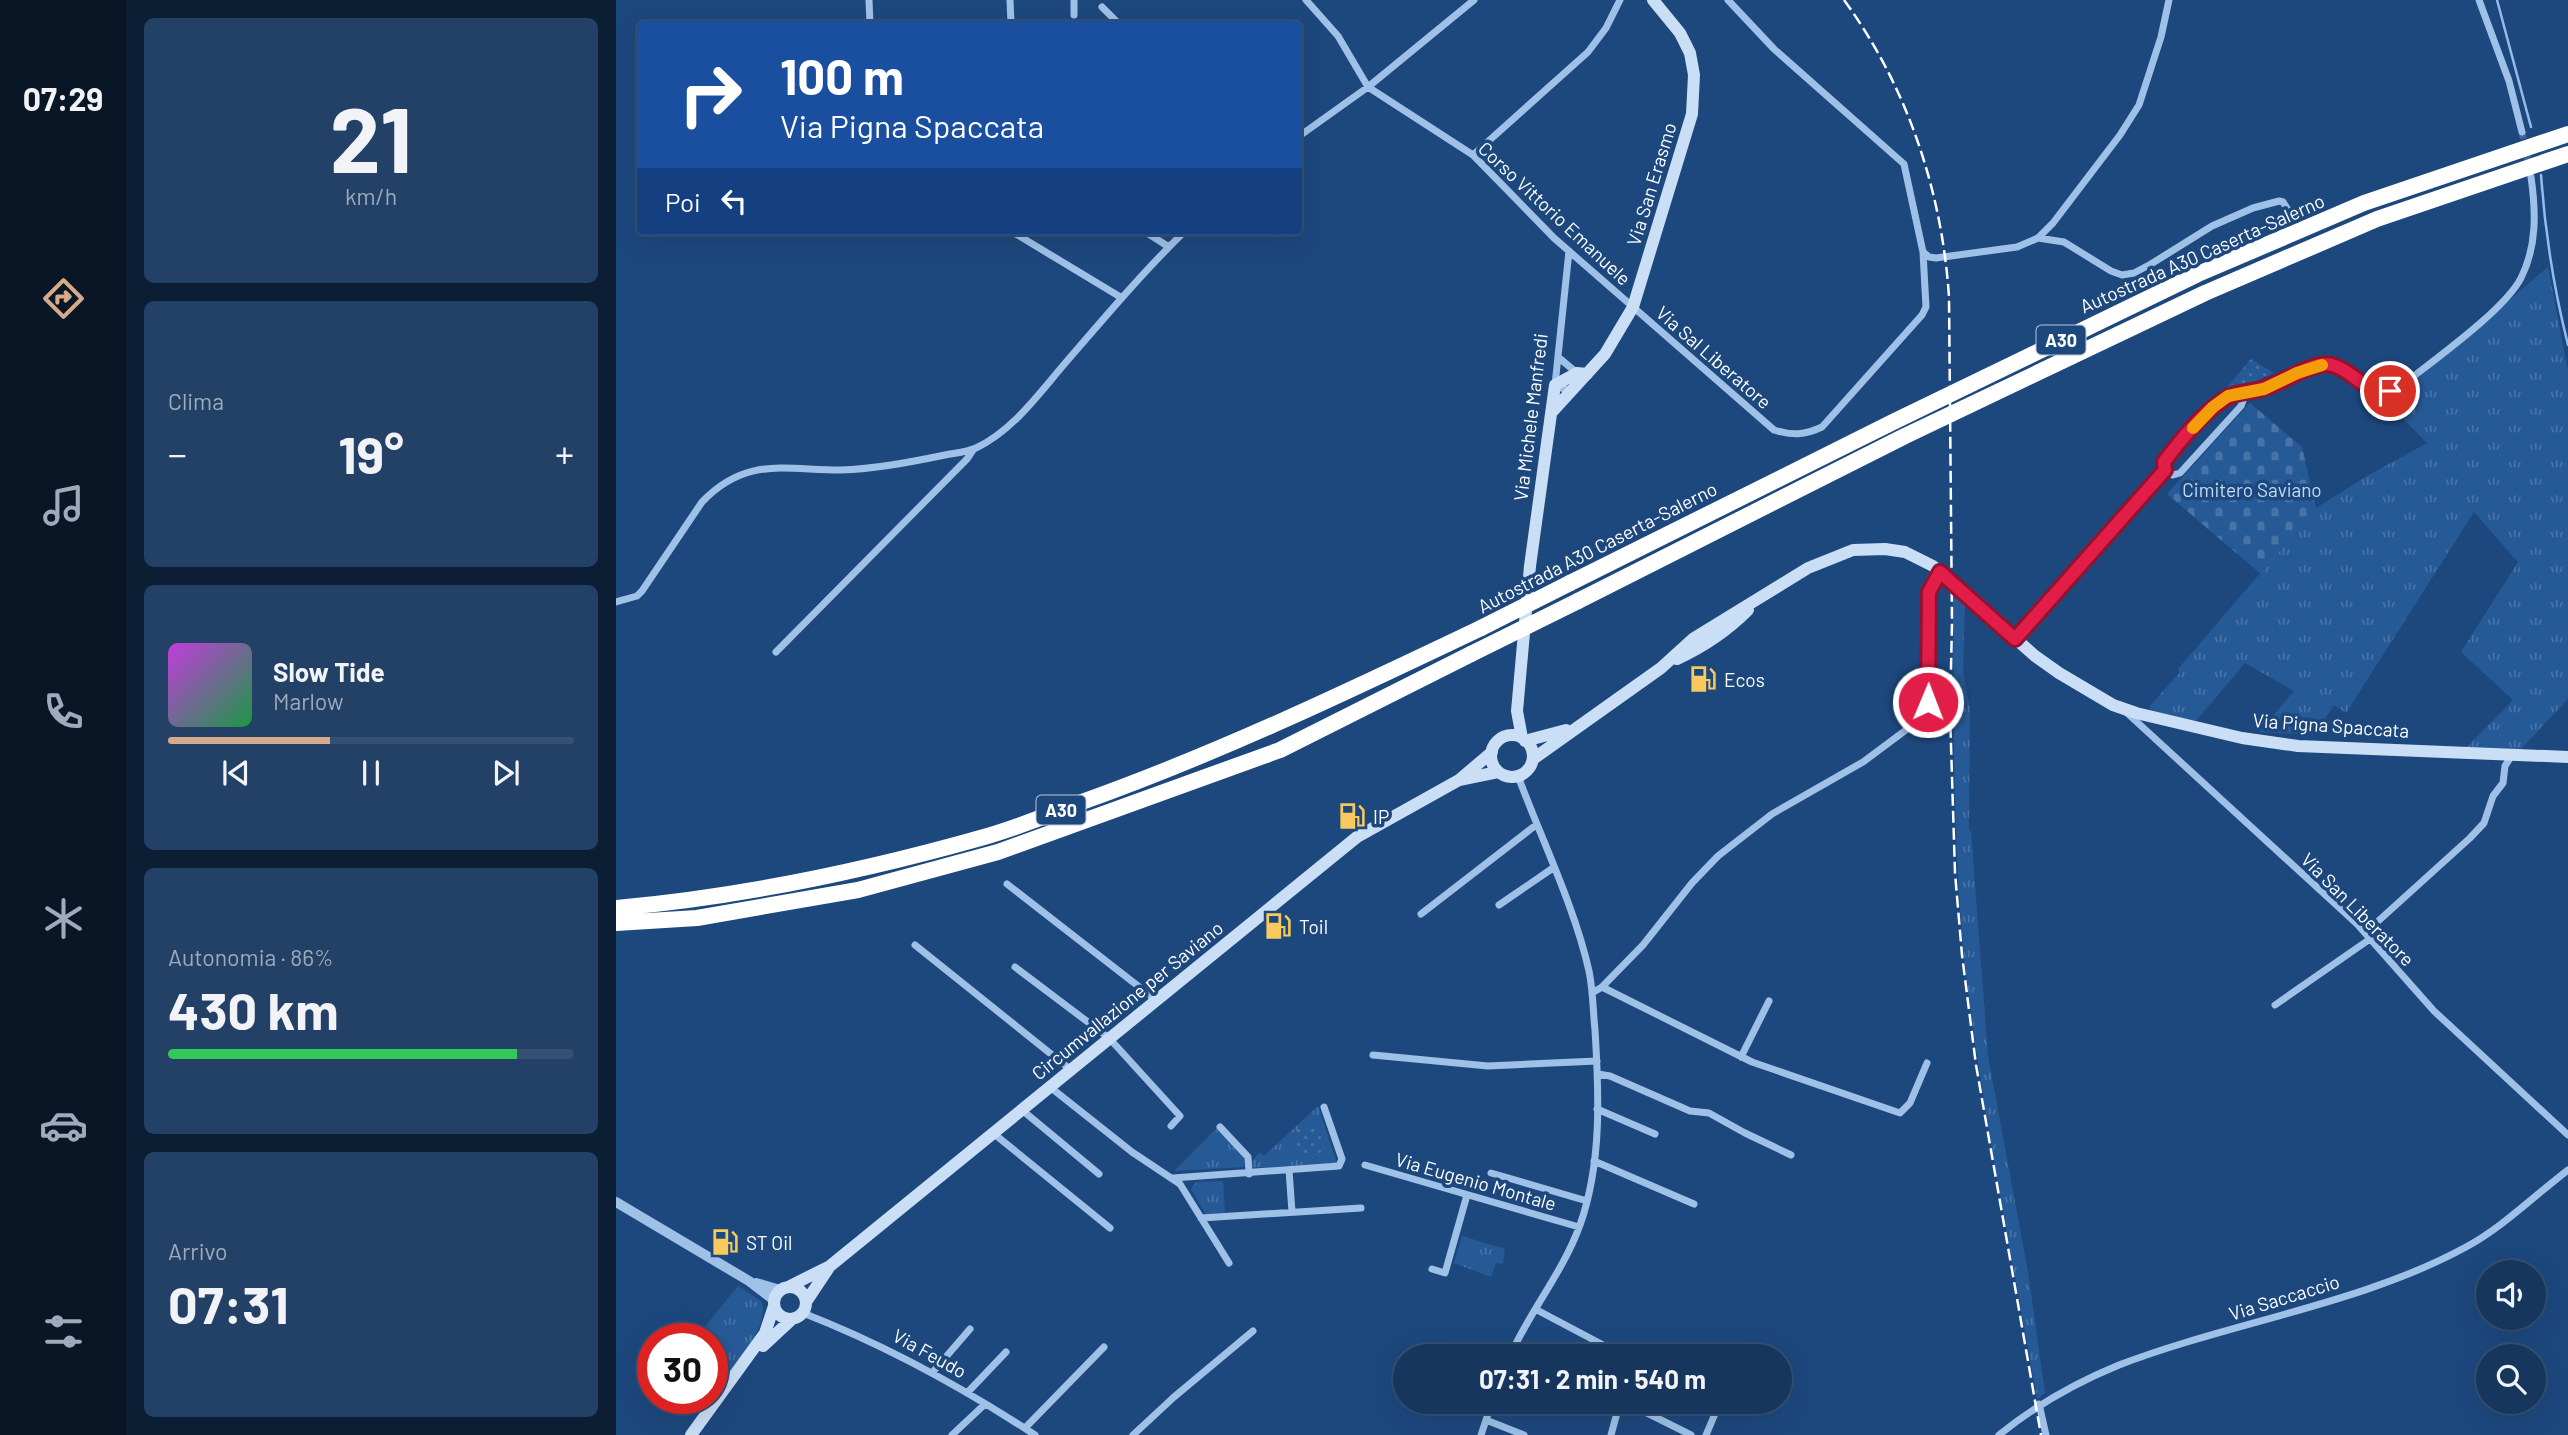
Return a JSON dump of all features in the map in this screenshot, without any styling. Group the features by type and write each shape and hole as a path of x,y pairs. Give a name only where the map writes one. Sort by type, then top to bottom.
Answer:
{"highway":[{"name":"Autostrada A30 Caserta-Salerno","path":"616,908 692,901 857,870 986,837 1138,782 1253,734 1481,628 1882,427 2198,274 2364,203 2568,134"},
{"name":"Autostrada A30 Caserta-Salerno","path":"616,923 697,918 858,890 998,852 1280,750 1905,436 2205,293 2377,219 2568,154"}],"main road":[{"name":"Via San Erasmo","path":"1555,385 1582,373 1605,354 1633,307 1692,114 1694,75 1690,53 1680,33 1653,0"},
{"name":"Via San Erasmo","path":"1552,412 1582,373"},
{"name":"Via Michele Manfredi","path":"1517,711 1528,588 1555,385"},
{"name":"Via Pigna Spaccata","path":"1532,759 1667,664 1694,638 1808,568 1853,550 1905,552 1937,569 2015,639 2059,674 2122,708 2202,730 2298,746 2568,757"},
{"path":"1517,711 1532,759 1528,770 1511,777 1498,772 1492,763 1492,752 1517,711"},
{"path":"1503,737 1524,740 1576,727"},
{"name":"Circumvallazione per Saviano","path":"779,1296 830,1266 1357,837 1459,780 1492,752"},
{"name":"Circumvallazione per Saviano","path":"1459,780 1498,772"},
{"name":"Circumvallazione per Saviano","path":"741,1368 801,1311 830,1266"},
{"path":"691,1435 765,1333 779,1296 793,1287 803,1293 801,1311 783,1318 779,1296"}],"street":[{"path":"869,0 870,21"},
{"path":"1010,0 1011,21"},
{"path":"1074,0 1074,15"},
{"name":"Corso Vittorio Emanuele","path":"1306,0 1338,36 1368,87 1473,155 1487,172 1569,251 1633,307"},
{"path":"1302,134 1368,87 1474,0"},
{"path":"1473,155 1588,52 1606,29 1620,0"},
{"path":"1728,0 1774,49 1904,164 1923,252 1929,257 1960,256 2017,247 2038,239 2064,242 2111,271 2128,275 2212,226 2253,208 2279,201 2283,202 2290,213"},
{"path":"2038,239 2076,194 2139,105 2161,37 2169,0"},
{"path":"2479,0 2509,80 2522,132"},
{"path":"1102,7 1116,21"},
{"path":"2015,639 2165,470 2164,462 2208,412 2228,396 2264,389 2297,373 2324,365 2332,365 2379,393 2400,387 2494,310 2520,280 2530,256 2535,228 2531,177"},
{"path":"1018,235 1122,298"},
{"path":"1150,235 1169,247"},
{"path":"776,652 974,450 1006,429 1181,235"},
{"name":"Via Michele Manfredi","path":"1555,385 1569,251"},
{"name":"Via Sal Liberatore","path":"1633,307 1774,430 1791,435 1810,432 1822,427 1922,315 1926,307 1923,252"},
{"path":"1558,358 1582,373"},
{"path":"1555,385 1572,388"},
{"path":"2165,470 2171,474 2180,473 2241,406 2244,401 2242,393"},
{"path":"616,602 638,596 702,502 713,491 750,471 778,467 841,470 909,463 974,450"},
{"path":"1592,993 1602,987 1643,945 1717,856 1772,814 1863,762 1918,721 1928,702 1929,592 1937,569"},
{"name":"Via San Liberatore","path":"2122,708 2368,936 2434,1011 2568,1135"},
{"path":"2275,1005 2368,936 2484,822 2493,796 2502,783 2505,766 2513,754"},
{"path":"1517,1344 1579,1227 1587,1201 1594,1161 1598,1074 1589,972 1568,905 1518,776"},
{"path":"1422,914 1536,825"},
{"path":"1499,905 1553,868"},
{"path":"1007,884 1156,1000"},
{"path":"915,945 1070,1070"},
{"path":"1015,967 1110,1038 1180,1116 1171,1126"},
{"path":"1602,987 1741,1057 1900,1113 1910,1103 1927,1063"},
{"path":"1741,1057 1769,1001"},
{"path":"1373,1055 1488,1066 1597,1061"},
{"path":"1598,1074 1610,1076 1690,1111 1709,1112 1791,1155"},
{"path":"1050,1087 1132,1152 1180,1184 1229,1263"},
{"path":"1172,1178 1335,1167 1342,1163 1324,1107"},
{"path":"1597,1109 1655,1134"},
{"path":"1022,1110 1100,1174"},
{"path":"1220,1127 1248,1157 1248,1174"},
{"path":"993,1133 1110,1228"},
{"path":"1594,1161 1694,1204"},
{"name":"Via Eugenio Montale","path":"1365,1166 1579,1227"},
{"path":"1289,1170 1292,1212"},
{"name":"Via Saccaccio","path":"1999,1435 2039,1404 2092,1376 2143,1356 2321,1303 2430,1264 2467,1247 2568,1170"},
{"path":"1491,1173 1587,1201"},
{"path":"1432,1269 1445,1273 1467,1195"},
{"path":"616,1202 779,1296"},
{"path":"1202,1218 1362,1208"},
{"path":"1536,1310 1601,1344"},
{"name":"Via Feudo","path":"801,1311 878,1345 932,1373 1035,1435"},
{"path":"932,1373 970,1329"},
{"path":"1133,1435 1253,1331"},
{"path":"1025,1428 1104,1347"},
{"path":"967,1393 1006,1352"},
{"path":"952,1435 985,1404"},
{"path":"2039,1404 2046,1435"},
{"path":"1481,1435 1488,1414"},
{"path":"1611,1435 1617,1414"},
{"path":"1648,1414 1691,1435"},
{"path":"1706,1435 1715,1414"},
{"path":"1486,1420 1524,1435"}],"green space":[{"path":"2548,267 2568,371 2568,699 2519,751 2467,747 2513,700 2461,652 2518,562 2474,512 2346,713 2334,705 2314,735 2259,732 2294,691 2245,663 2196,721 2151,712 2150,706 2180,672 2178,669 2316,508 2427,443 2381,396 2404,389 2415,381"},
{"path":"2251,359 2274,373 2228,393 2223,392"},
{"name":"Cimitero Saviano","path":"2250,403 2302,447 2316,508 2261,574 2167,494"},
{"path":"1953,589 1965,599 1963,673 1970,708 1969,830 1988,1056 2028,1272 2045,1393 2037,1399 1989,1129 1965,965 1956,824"},
{"path":"1318,1106 1337,1163 1251,1168 1251,1162 1260,1152 1264,1156"},
{"path":"1308,1126 1320,1130 1324,1142 1320,1154 1308,1158 1296,1154 1292,1142 1296,1130"},
{"path":"1216,1129 1244,1157 1244,1167 1174,1171"},
{"path":"1223,1181 1225,1213 1206,1214 1191,1190 1193,1185 1197,1182"},
{"path":"1462,1236 1505,1249 1503,1264 1496,1263 1491,1277 1454,1263"},
{"path":"738,1286 761,1301 761,1322 747,1348 728,1373 728,1323 708,1323"}],"waterway":[{"path":"2497,0 2531,127"},
{"path":"2541,175 2551,261 2568,345"}],"tunnel":[{"path":"2522,132 2529,166"}],"railway":[{"path":"1844,0 1886,68 1918,141 1945,257 1949,297 1952,623 1950,713 1955,873 1976,1065 2041,1435"}],"slow traffic":[{"path":"2193,428 2228,396 2264,389 2297,373 2322,365"}],"place":[{"name":"Ecos","path":"1703,679"},
{"name":"IP","path":"1352,816"},
{"name":"Toil","path":"1278,926"},
{"name":"ST Oil","path":"725,1242"}],"route":[{"path":"1928,702 1929,592 1931,584 1940,572 2015,639 2165,470 2164,462 2175,449 2224,398 2232,394 2264,389 2297,373 2324,365 2332,365 2350,374 2366,387 2379,393 2390,391"}]}
